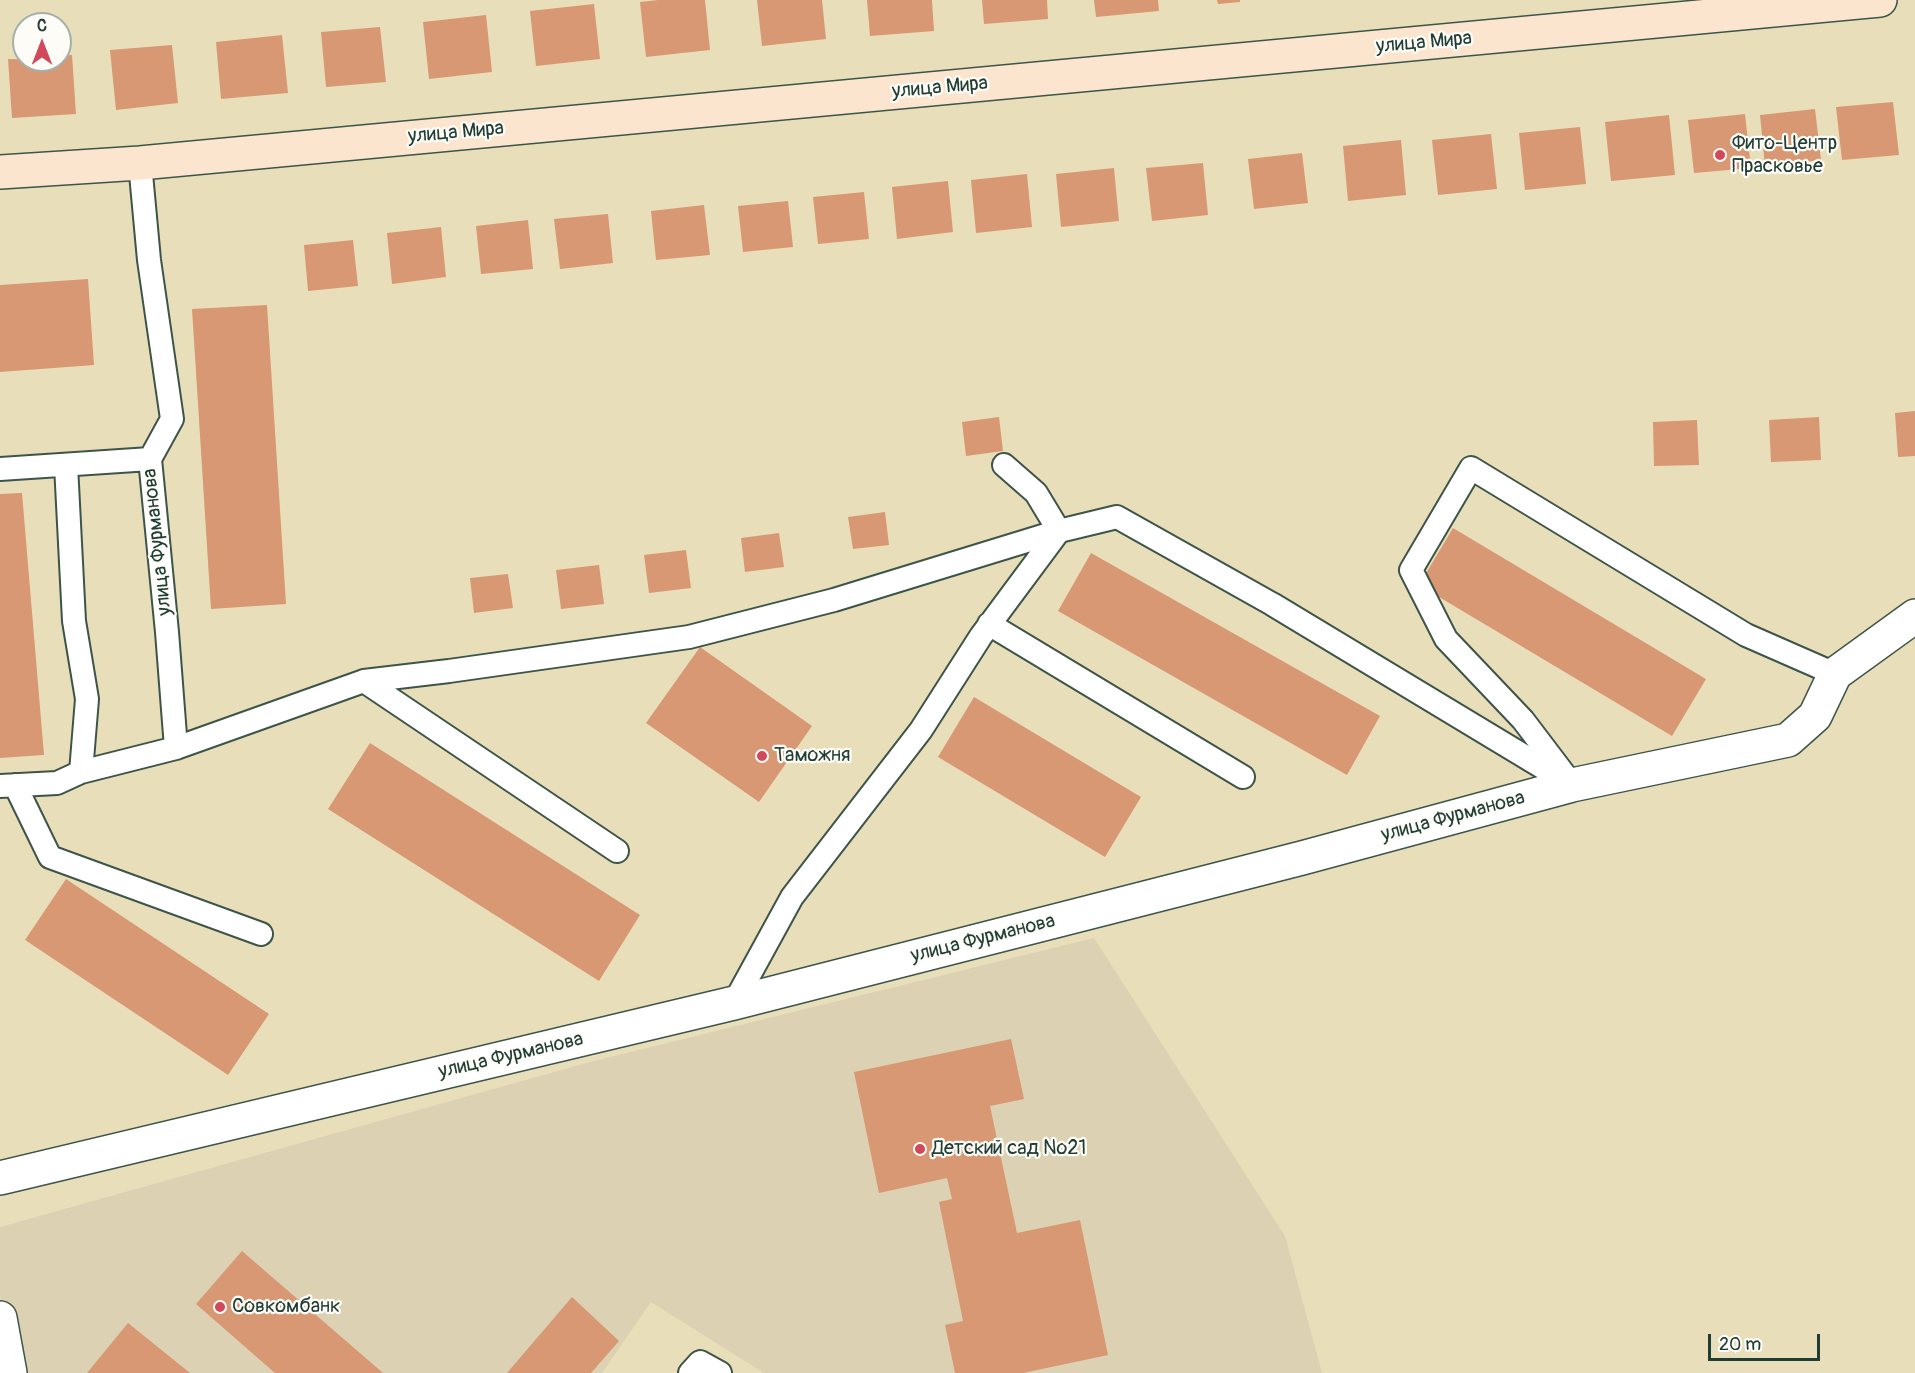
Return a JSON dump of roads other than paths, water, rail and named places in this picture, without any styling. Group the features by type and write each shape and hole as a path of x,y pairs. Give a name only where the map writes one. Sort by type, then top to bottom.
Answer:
{"main road":[{"name":"улица Мира","path":"0,172 140,163 1880,0"}],"street":[{"name":"улица Фурманова","path":"0,1178 734,1003 1302,858 1572,785 1788,740 1815,716 1835,674 1915,616"},
{"path":"0,1318 10,1373"}],"lane":[{"name":"улица Фурманова","path":"140,163 149,260 172,419 150,459 176,748"},
{"path":"0,469 150,459"},
{"path":"66,465 74,621 87,699 81,772"},
{"path":"1004,465 1036,493 1059,531"},
{"path":"1572,785 1523,720 1446,639 1411,570 1471,468 1746,635 1835,674"},
{"path":"261,934 50,857 8,785 57,783 81,772 176,748 364,681 689,637 834,600 1059,531 1117,517 1281,610 1572,785"},
{"path":"734,1003 792,897 921,730 989,624 1059,531"},
{"path":"989,624 1243,777"},
{"path":"364,681 617,850"},
{"path":"690,1373 700,1362 720,1373"}],"place":[{"name":"Фито-Центр Прасковье","path":"1720,155"},
{"name":"Таможня","path":"762,756"},
{"name":"Детский сад №21","path":"920,1149"},
{"name":"Совкомбанк","path":"220,1307"}]}
